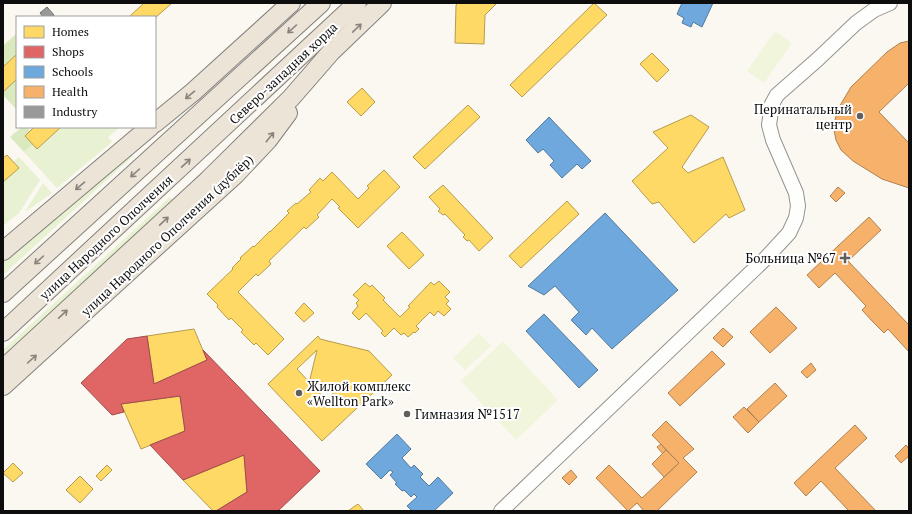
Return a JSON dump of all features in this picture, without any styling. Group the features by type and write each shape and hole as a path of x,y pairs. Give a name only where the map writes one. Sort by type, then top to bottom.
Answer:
{"main road":[{"path":"156,122 193,92 292,3"},
{"name":"Северо-западная хорда","path":"174,137 321,3"},
{"name":"Северо-западная хорда","path":"209,142 357,3"},
{"path":"209,142 277,96 331,52 382,3"},
{"path":"174,137 260,31"},
{"path":"3,369 208,180 291,98 331,52"},
{"name":"улица Народного Ополчения (дублёр)","path":"3,386 236,174 268,140 331,52"},
{"path":"3,251 149,128"},
{"name":"улица Народного Ополчения","path":"3,293 174,137"},
{"name":"улица Народного Ополчения","path":"3,332 209,142"}],"street":[{"path":"501,511 759,265 789,233 796,218 798,206 796,193 773,140 769,125 772,104 777,95 856,23 874,10 890,3"}],"green space":[{"path":"775,31 792,43 764,83 747,71"},
{"path":"16,34 16,55 3,67 3,46"},
{"path":"16,80 16,109 3,95 3,92"},
{"path":"21,128 28,128 30,131 25,136 33,144 24,152 10,137"},
{"path":"60,128 119,128 108,137 112,142 57,188 24,152 33,144 37,149"},
{"path":"129,152 133,156 3,275 3,260"},
{"path":"19,157 40,180 19,213 3,226 3,182 19,168 13,162"},
{"path":"43,183 52,193 25,212"},
{"path":"170,197 175,202 3,377 3,350"},
{"path":"479,333 491,346 465,370 453,358"},
{"path":"503,341 558,400 516,440 461,381"}],"building: Homes":[{"path":"144,3 172,3 156,17 130,16"},
{"path":"458,3 497,3 485,15 484,44 455,43 456,5"},
{"path":"594,3 607,15 522,97 510,85"},
{"path":"652,53 669,70 657,82 640,64"},
{"path":"16,55 16,80 3,92 3,67"},
{"path":"362,88 375,102 361,116 347,102"},
{"path":"468,105 480,117 425,169 413,157"},
{"path":"691,115 709,127 682,167 688,173 723,157 745,210 729,218 726,214 694,243 659,202 652,204 632,181 668,148 653,132"},
{"path":"33,128 60,128 37,149 25,136"},
{"path":"7,155 19,168 3,182 3,158"},
{"path":"384,170 400,187 358,228 338,208 340,207 332,199 317,215 319,217 306,229 304,227 269,261 271,264 258,276 256,274 238,292 284,339 268,355 256,343 254,345 241,332 243,330 231,318 229,320 217,307 218,305 207,294 233,269 232,268 241,259 240,258 253,246 254,247 289,213 287,211 311,192 309,190 320,178 323,181 332,172 358,199 369,188 367,186"},
{"path":"443,185 493,238 479,251 469,240 467,241 463,237 465,235 445,214 443,215 438,211 440,209 429,197"},
{"path":"567,201 579,214 521,268 509,256"},
{"path":"402,232 424,255 409,269 387,246"},
{"path":"439,281 450,292 445,297 449,301 446,304 451,309 444,316 438,311 434,316 430,312 416,326 419,329 408,337 404,333 401,335 394,328 385,337 381,333 383,331 366,313 359,320 352,313 358,306 356,303 359,300 353,295 365,283 370,287 372,285 385,298 383,300 400,317 410,307 408,306 431,282 434,285"},
{"path":"304,303 314,313 304,322 295,313"},
{"path":"194,329 207,360 154,384 147,336"},
{"name":"Жилой комплекс «Wellton Park»","path":"318,336 320,339 369,351 392,375 322,441 268,384","holes":["317,350 310,379 340,387 326,400 297,369"]},
{"path":"180,396 185,431 141,449 121,404"},
{"path":"244,455 247,492 216,511 213,511 183,480"},
{"path":"13,463 23,473 13,482 3,473"},
{"path":"107,465 112,470 101,481 96,476"},
{"path":"80,476 93,489 80,503 66,490"},
{"path":"358,504 364,511 348,511 355,506"}],"building: Shops":[{"path":"147,336 154,384 207,360 203,350 320,471 278,511 216,511 247,492 244,455 183,480 150,445 185,431 180,396 121,404 124,412 112,415 81,383 127,339"}],"building: Schools":[{"path":"682,3 713,3 702,27 693,22 691,27 682,23 684,18 677,14"},
{"path":"549,117 591,161 582,169 577,164 562,178 550,165 554,161 543,149 538,153 526,140"},
{"path":"605,213 678,290 612,349 592,328 586,335 571,320 579,312 555,286 544,295 528,286"},
{"path":"544,314 598,370 579,388 526,331"},
{"path":"397,434 411,449 402,458 411,468 414,465 423,474 420,477 429,486 438,477 453,493 434,511 412,511 407,506 417,497 414,494 411,497 395,484 397,483 390,475 393,472 390,470 381,479 366,464"}],"building: Health":[{"name":"Перинатальный центр","path":"909,41 909,83 879,112 909,143 909,188 882,179 853,161 841,150 836,140 834,130 838,109 851,87 887,52 900,43"},
{"path":"838,187 845,193 836,202 830,196"},
{"path":"869,217 881,230 848,261 909,325 909,352 888,329 884,333 873,322 862,310 866,306 835,273 819,288 807,275"},
{"path":"776,307 797,328 770,353 750,332"},
{"path":"723,328 733,337 723,347 713,338"},
{"path":"712,351 725,364 680,406 668,393"},
{"path":"811,363 816,370 807,378 801,372"},
{"path":"775,383 787,396 759,422 747,409"},
{"path":"744,407 759,422 748,433 733,417"},
{"path":"666,421 694,449 683,458 697,472 657,511 644,511 637,503 628,511 596,478 609,465 642,498 679,463 652,435"},
{"path":"855,425 867,438 835,468 876,511 849,511 821,481 806,496 794,483"},
{"path":"661,444 666,450 663,454 657,447"},
{"path":"906,445 909,449 909,456 901,463 895,456"},
{"path":"666,450 679,463 664,477 652,464"},
{"path":"571,470 577,477 569,485 562,478"}],"building: Industry":[{"path":"47,7 54,15 42,16 40,13"}],"place":[{"name":"Перинатальный центр","path":"860,116"},
{"name":"Больница №67","path":"845,258"},
{"name":"Жилой комплекс «Wellton Park»","path":"299,393"},
{"name":"Гимназия №1517","path":"407,414"}]}
